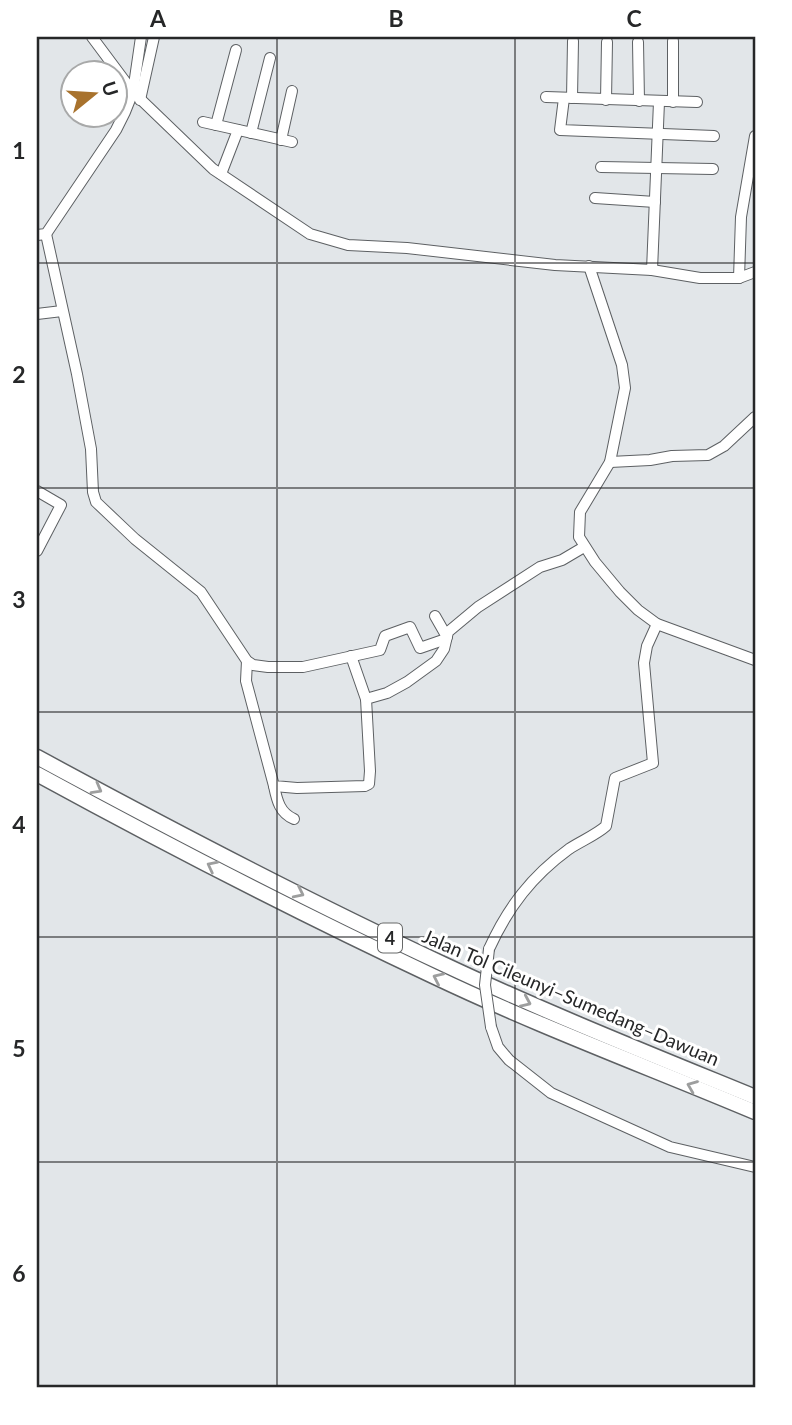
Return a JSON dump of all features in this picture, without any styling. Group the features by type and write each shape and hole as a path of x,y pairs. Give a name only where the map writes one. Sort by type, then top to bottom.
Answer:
{"highway":[{"name":"Jalan Tol Cileunyi–Sumedang–Dawuan","path":"37,757 145,815 442,964 574,1023 755,1097"},
{"name":"Jalan Tol Cileunyi–Sumedang–Dawuan","path":"37,774 228,875 435,977 755,1112"}],"street":[{"path":"92,37 137,96 221,174 299,228 336,243 652,270 700,278 739,278 755,272"},
{"path":"137,96 141,37"},
{"path":"154,37 137,96 116,130 41,234 52,257 77,374 91,449 96,502 135,539 201,592 247,661 260,666 303,667 380,650 385,636 410,627 419,648 447,638"},
{"path":"573,41 568,98 561,130 714,136"},
{"path":"673,41 674,102"},
{"path":"606,100 607,42"},
{"path":"638,43 639,101"},
{"path":"216,125 236,50"},
{"path":"251,133 270,58"},
{"path":"203,122 287,141 292,90"},
{"path":"546,97 697,102"},
{"path":"652,270 659,102"},
{"path":"221,174 239,130"},
{"path":"739,278 741,217 755,136"},
{"path":"601,167 713,169"},
{"path":"595,198 655,202"},
{"path":"589,266 625,381 624,398 610,462 580,512 578,529 584,547 638,610 657,624 755,660"},
{"path":"37,314 62,311"},
{"path":"610,462 708,455 723,446 755,417"},
{"path":"37,491 61,505 37,551"},
{"path":"366,699 387,693 429,666 441,656 448,632 478,607 540,567 562,561 584,547"},
{"path":"435,616 447,638"},
{"path":"657,624 644,663 653,763 615,778 606,826 547,865 529,883 502,921 489,949 485,985 491,1027 498,1047 509,1060 551,1093 670,1147 755,1167"},
{"path":"274,786 297,788 369,784 366,699 351,656"},
{"path":"247,661 246,681 279,807 294,819"}]}
